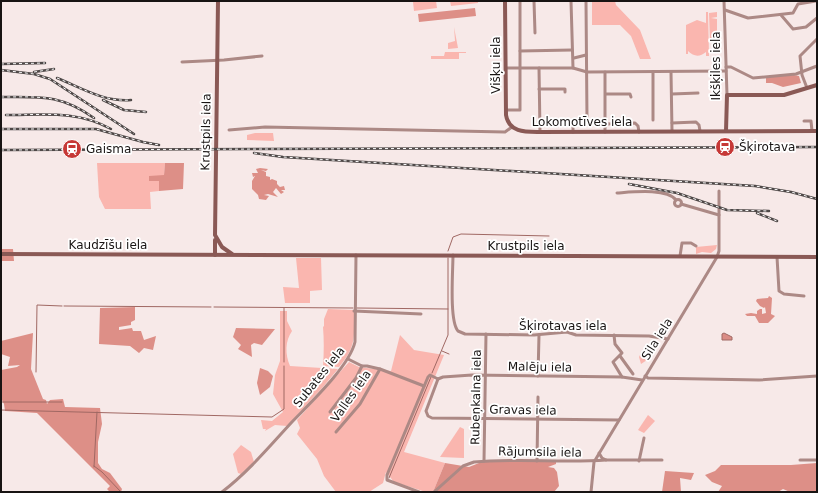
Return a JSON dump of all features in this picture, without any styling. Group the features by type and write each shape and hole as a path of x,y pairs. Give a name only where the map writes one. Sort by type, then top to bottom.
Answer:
{"street":[{"name":"Krustpils iela","path":"218,1 218,60 215,147 216,255 817,257"},
{"name":"Višķu iela","path":"505,1 506,110 507,121 512,127"},
{"path":"506,110 520,110 520,1"},
{"path":"534,1 535,33"},
{"path":"571,1 574,68"},
{"path":"586,1 587,120"},
{"name":"Ikšķiles iela","path":"724,1 727,95 726,131"},
{"path":"725,10 748,18 793,14 798,4 801,2 816,1"},
{"path":"781,15 793,29 806,27 817,18"},
{"path":"807,88 801,72 800,56 817,39"},
{"path":"520,51 572,50"},
{"path":"574,58 586,55"},
{"path":"182,62 262,56"},
{"path":"726,67 731,67 753,78 801,72 816,66 817,70"},
{"path":"506,68 574,68 587,72 726,71"},
{"path":"539,68 540,132"},
{"path":"605,72 605,132"},
{"path":"653,72 653,119"},
{"path":"671,72 672,131"},
{"path":"727,95 783,96 817,85"},
{"path":"539,89 565,89 565,92"},
{"path":"672,94 698,93"},
{"path":"606,94 630,94 631,96"},
{"path":"804,121 811,121 812,131"},
{"path":"540,122 570,122 573,125 573,132"},
{"path":"672,123 696,122 699,125 700,132"},
{"path":"606,124 635,123 638,126 638,132"},
{"name":"Lokomotīves iela","path":"229,130 265,128 505,132 512,127 520,131 540,132 817,131"},
{"name":"Sila iela","path":"591,492 594,462 717,257 719,191"},
{"path":"617,193 651,192 668,194 676,200 679,200 681,204 719,215"},
{"path":"215,236 222,247 234,254"},
{"path":"680,256 682,242 691,243 696,246"},
{"name":"Kaudzīšu iela","path":"1,254 216,255"},
{"name":"Subates iela","path":"222,492 257,460 321,391 348,359 355,342 354,311 356,255"},
{"name":"Šķirotavas iela","path":"453,255 452,288 454,325 458,332 465,334 539,334 567,332 580,335 649,336 668,339"},
{"path":"777,257 779,291 784,294 804,296"},
{"path":"354,311 421,314"},
{"name":"Rubeņkalna iela","path":"484,461 486,334"},
{"path":"538,376 539,334"},
{"path":"614,335 615,344 622,353 620,356 633,374"},
{"path":"620,356 612,362 622,378"},
{"path":"348,359 362,366 380,369 424,386 387,475 387,480 419,492"},
{"path":"330,412 356,378 362,366"},
{"name":"Valles iela","path":"336,432 360,404 380,369"},
{"name":"Malēju iela","path":"424,386 430,375 438,379 462,375 622,378 642,380"},
{"path":"645,376 673,379 748,380 817,376"},
{"name":"Gravas iela","path":"438,379 426,411 428,416 619,420"},
{"path":"537,461 538,397"},
{"path":"639,461 644,438"},
{"name":"Rājumsila iela","path":"599,453 602,458 606,460"},
{"name":"Rājumsila iela","path":"434,492 464,466 474,462 594,462 606,460 662,460"},
{"path":"800,460 817,460"}],"shaded area":[{"path":"436,1 437,8 414,11 413,2"},
{"path":"450,1 478,1 478,3 451,6"},
{"path":"592,1 615,1 616,5 640,30 651,59 640,59 631,36 620,25 592,25"},
{"path":"475,8 476,16 419,22 418,14"},
{"path":"706,12 708,12 709,56 706,56 706,52 697,56 688,51 688,54 686,54 686,25 697,20 706,23"},
{"path":"717,12 717,17 711,18 717,19 717,42 710,42 709,13"},
{"path":"454,27 458,48 448,49 448,43 455,41"},
{"path":"445,52 466,53 459,53 459,59 431,59 431,56 444,56"},
{"path":"799,76 801,83 783,87 772,83 766,83 766,77"},
{"path":"255,133 273,133 274,141 247,140 247,135"},
{"path":"97,163 165,163 164,176 149,176 149,181 159,181 159,191 150,192 151,209 105,209 99,197"},
{"path":"165,163 184,163 183,189 159,191 159,181 149,181 149,176 164,175"},
{"path":"256,169 268,169 266,171 261,170 266,172 266,176 270,177 270,180 272,179 277,181 277,184 280,187 284,186 285,190 281,190 284,192 281,194 276,188 273,192 278,197 268,194 264,195 269,196 266,200 259,199 258,195 252,189 252,181 255,176 253,177 252,173 258,173"},
{"path":"717,245 716,249 711,253 702,252 696,254 696,247"},
{"path":"1,249 13,249 14,261 1,261"},
{"path":"296,258 321,258 322,290 310,291 310,303 285,303 283,287 299,288"},
{"path":"769,296 772,298 771,314 775,316 768,323 759,323 755,316 747,316 745,314 757,314 757,311 760,309 762,309 762,314 766,313 765,307 760,306 756,301 757,299 768,298"},
{"path":"135,307 135,320 131,322 131,325 119,327 119,330 132,328 133,331 141,331 144,340 156,336 153,350 144,348 139,353 130,346 99,344 100,308"},
{"path":"328,309 354,310 354,334 352,347 345,360 339,367 323,366 323,327"},
{"path":"280,311 287,311 287,321 292,331 286,348 290,366 338,369 287,426 275,425 265,431 266,429 263,429 261,420 272,421 283,412 273,394 275,375 280,361"},
{"path":"236,328 275,329 262,345 254,343 251,345 252,357 238,349 241,345 233,337"},
{"path":"33,333 31,369 43,399 46,400 47,404 50,400 63,399 65,407 100,408 102,424 98,442 98,463 102,469 110,473 122,489 121,492 110,492 107,489 110,486 37,413 5,411 1,398 1,370 20,365 8,366 10,357 1,354 1,341"},
{"path":"724,333 732,337 732,340 722,340 722,334"},
{"path":"400,335 414,350 444,355 404,452 445,463 433,492 426,492 394,482 386,472 383,483 369,492 336,492 324,476 317,459 297,434 300,428 297,420 349,362 359,367 391,371"},
{"path":"646,351 650,358 641,364 639,357 641,353"},
{"path":"260,368 268,371 273,376 270,387 260,395 257,383"},
{"path":"648,415 655,421 644,433 638,430"},
{"path":"460,427 464,429 464,458 440,457"},
{"path":"241,445 251,452 254,462 241,474 238,473 233,454"},
{"path":"484,461 556,461 556,464 548,467 554,468 557,472 559,486 554,492 433,492 445,463 469,467"},
{"path":"817,463 817,492 790,492 783,489 778,492 718,492 722,486 712,482 705,475 715,471 721,465 791,465"},
{"path":"665,471 694,473 691,480 680,478 681,492 662,492"}],"waterway":[{"path":"448,251 453,237 461,234 549,236"},
{"path":"432,373 448,335 448,258"},
{"path":"36,372 37,305 62,306"},
{"path":"64,306 211,307"},
{"path":"214,307 353,308"},
{"path":"284,308 284,362"},
{"path":"357,308 448,309"},
{"path":"442,351 449,354"},
{"path":"1,410 272,417 284,409 284,366"},
{"path":"389,478 431,377"},
{"path":"1,402 62,402"},
{"path":"94,467 97,412"},
{"path":"94,466 102,472 121,492"}],"railway":[{"path":"1,64 45,63"},
{"path":"34,72 54,69"},
{"path":"1,70 34,74 50,79 134,134"},
{"path":"57,78 102,97 131,100"},
{"path":"1,97 49,98 71,105 94,118"},
{"path":"103,100 124,110 146,112"},
{"path":"6,115 47,114 73,116 98,123 111,129"},
{"path":"1,129 96,129 159,145"},
{"path":"1,150 817,147"},
{"path":"254,153 283,157 755,186 791,192 817,199"},
{"path":"629,184 677,193 727,210 769,211"},
{"path":"757,213 777,221"}],"place":[{"name":"Šķirotava","path":"725,147"},
{"name":"Gaisma","path":"72,149"}]}
